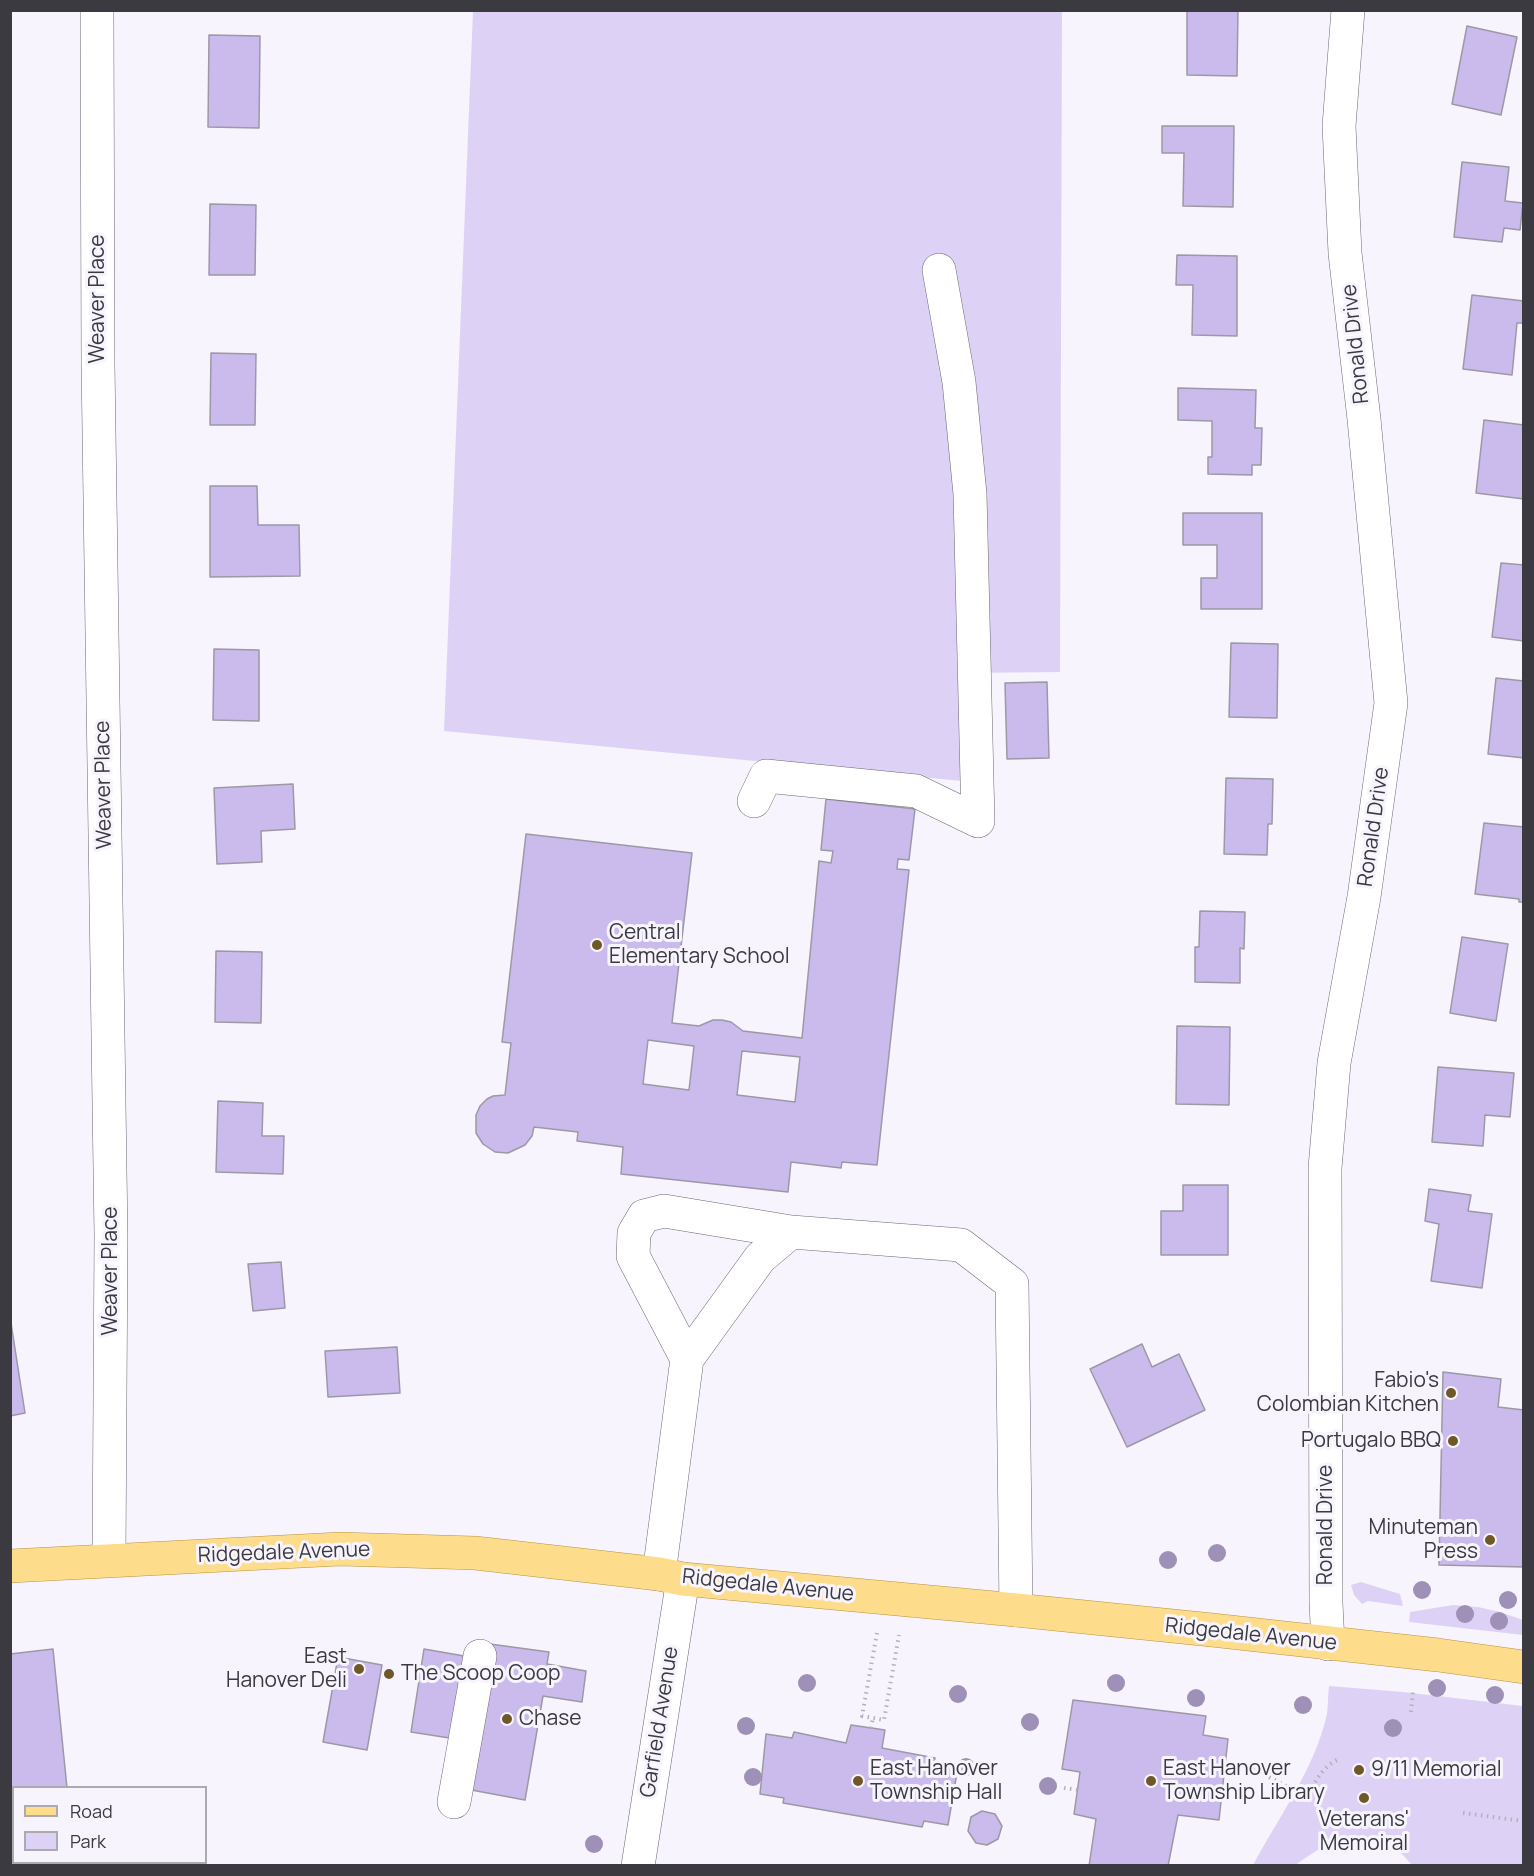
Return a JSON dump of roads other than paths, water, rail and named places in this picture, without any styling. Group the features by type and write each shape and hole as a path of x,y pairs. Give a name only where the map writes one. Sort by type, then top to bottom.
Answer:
{"main road":[{"name":"Ridgedale Avenue","path":"10,1566 109,1559 352,1549 476,1552 671,1577 1016,1610 1438,1655 1524,1667"}],"street":[{"name":"Weaver Place","path":"98,10 98,364 111,1236 109,1559"},
{"name":"Ronald Drive","path":"1328,1644 1325,1168 1334,1063 1364,897 1391,702 1364,419 1345,253 1339,126 1348,10"},
{"path":"754,801 766,776 916,791 978,821 970,494 959,382 939,270"},
{"path":"791,1232 760,1258 687,1359 633,1256 634,1233 644,1216 664,1211 791,1232 961,1245 1012,1284 1016,1610"},
{"name":"Garfield Avenue","path":"638,1866 671,1577 687,1359"},
{"path":"454,1802 480,1656"}],"place":[{"name":"Central Elementary School","path":"597,945"},
{"name":"Fabio's Colombian Kitchen","path":"1451,1393"},
{"name":"Portugalo BBQ","path":"1453,1441"},
{"name":"Minuteman Press","path":"1490,1540"},
{"name":"East Hanover Deli","path":"359,1669"},
{"name":"The Scoop Coop","path":"389,1674"},
{"name":"Chase","path":"507,1719"},
{"name":"9/11 Memorial","path":"1359,1770"},
{"name":"East Hanover Township Hall","path":"858,1781"},
{"name":"East Hanover Township Library","path":"1151,1781"},
{"name":"Veterans' Memoiral","path":"1364,1798"}]}
